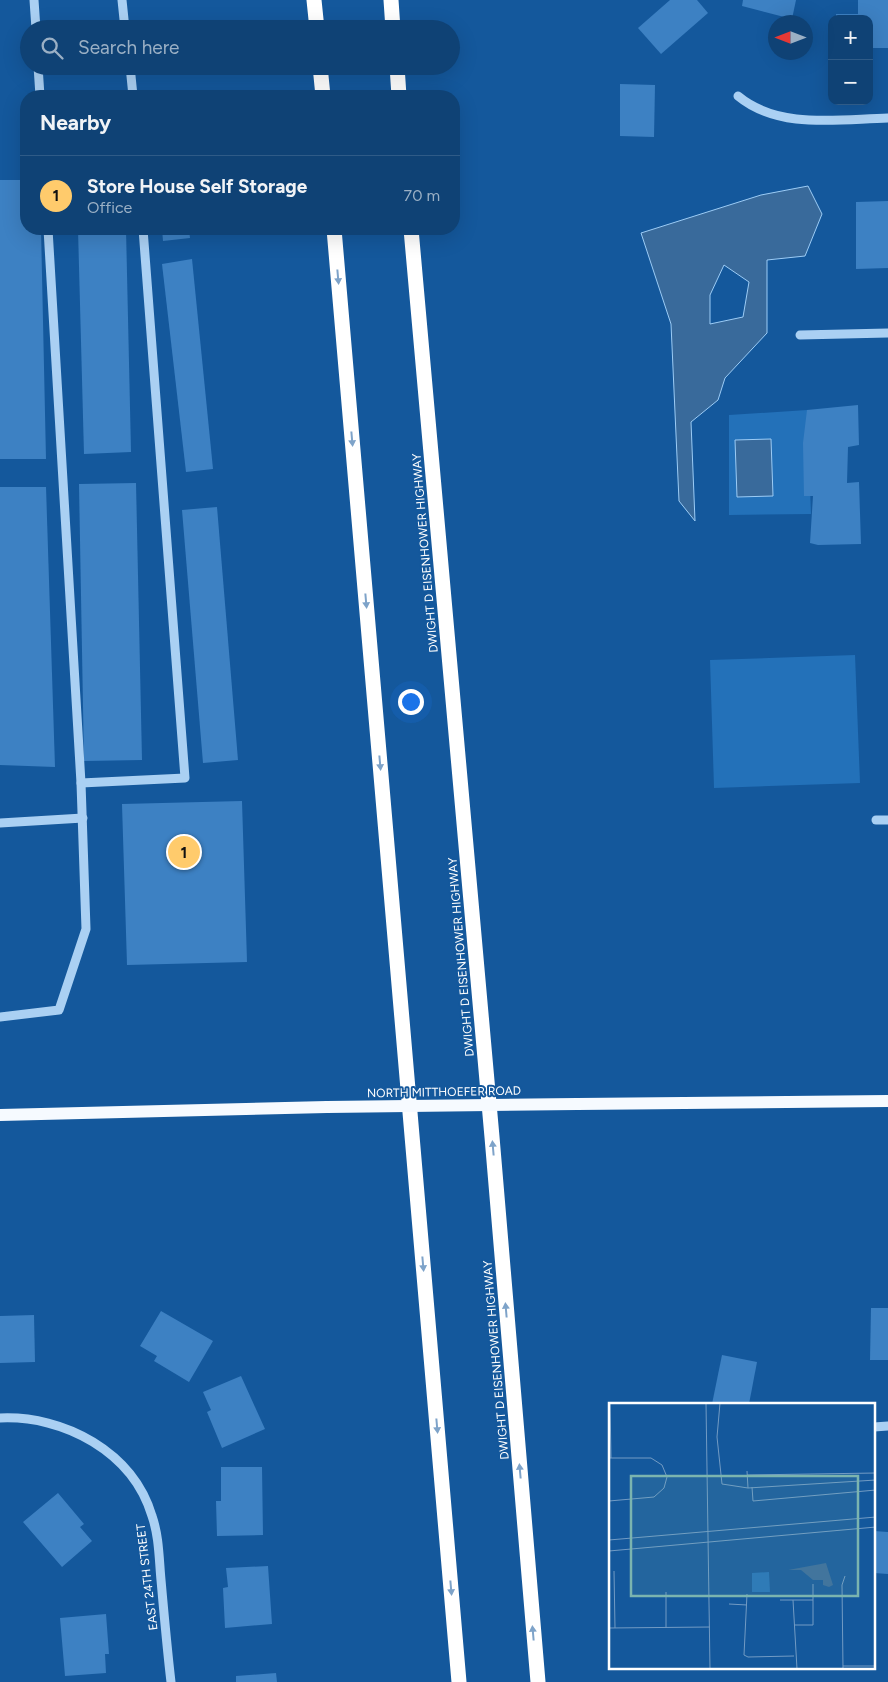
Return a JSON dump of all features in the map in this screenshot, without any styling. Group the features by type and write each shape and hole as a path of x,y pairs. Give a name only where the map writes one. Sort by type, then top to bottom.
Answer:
{"highway":[{"path":"314,0 316,20"},
{"path":"391,0 392,20"},
{"path":"321,75 322,90"},
{"path":"397,75 398,90"},
{"path":"335,235 459,1682"},
{"name":"DWIGHT D EISENHOWER HIGHWAY","path":"412,235 492,1137 538,1682"}],"main road":[{"name":"NORTH MITTHOEFER ROAD","path":"0,1115 327,1107 888,1101"}],"street":[{"path":"34,0 35,20"},
{"path":"122,0 125,20"},
{"path":"39,75 40,90"},
{"path":"131,75 132,90"},
{"path":"738,96 751,106 769,114 785,118 803,120 888,118"},
{"path":"0,1017 58,1010 86,929 83,818 48,235"},
{"path":"81,784 185,778 143,235"},
{"path":"800,334 888,333"},
{"path":"0,823 83,818"},
{"path":"876,820 888,820"},
{"name":"EAST 24TH STREET","path":"0,1418 28,1419 68,1428 90,1439 111,1454 128,1472 142,1492 152,1515 157,1540 170,1682"}],"shaded area":[{"path":"808,186 822,214 805,256 767,260 767,333 725,378 718,400 691,422 695,521 679,501 671,324 641,233 761,195","holes":["724,265 749,282 743,317 710,324 710,295"]},
{"path":"807,410 811,514 729,515 729,415"},
{"path":"771,439 773,496 737,497 735,440"},
{"path":"855,655 860,783 714,788 710,660"}],"building":[{"path":"670,0 697,0 708,13 661,54 638,28"},
{"path":"743,0 796,0 793,15 777,15 742,6"},
{"path":"858,0 888,0 888,48 873,48 873,15 836,15 858,14"},
{"path":"620,84 655,85 654,137 620,136"},
{"path":"0,180 20,180 20,235 41,235 46,459 0,459"},
{"path":"888,201 888,268 856,269 856,202"},
{"path":"78,235 126,235 131,452 84,454"},
{"path":"162,235 190,235 190,238 163,241"},
{"path":"192,259 213,469 186,472 162,264"},
{"path":"858,405 859,445 848,447 847,483 859,482 861,544 818,545 810,543 813,496 804,496 803,443 807,410"},
{"path":"136,483 142,760 84,761 79,484"},
{"path":"0,487 46,487 55,767 0,765"},
{"path":"217,507 238,760 203,763 182,510"},
{"path":"242,801 247,962 127,965 122,804"},
{"path":"871,1308 888,1308 888,1360 870,1360"},
{"path":"161,1311 213,1341 189,1382 154,1361 157,1356 140,1346"},
{"path":"34,1315 35,1362 0,1363 0,1316"},
{"path":"722,1355 757,1362 749,1403 712,1403"},
{"path":"241,1376 265,1429 222,1448 207,1412 211,1410 203,1392"},
{"path":"221,1467 262,1467 263,1535 217,1536 216,1501 221,1501"},
{"path":"58,1493 84,1524 80,1527 92,1541 62,1567 23,1522"},
{"path":"876,1531 888,1532 888,1574 876,1573"},
{"path":"268,1566 272,1624 225,1628 223,1588 228,1587 226,1568"},
{"path":"106,1614 109,1654 105,1654 106,1673 65,1676 60,1618"},
{"path":"276,1673 277,1682 236,1682 236,1676"}],"place":[{"name":"Store House Self Storage","path":"184,852"}]}
